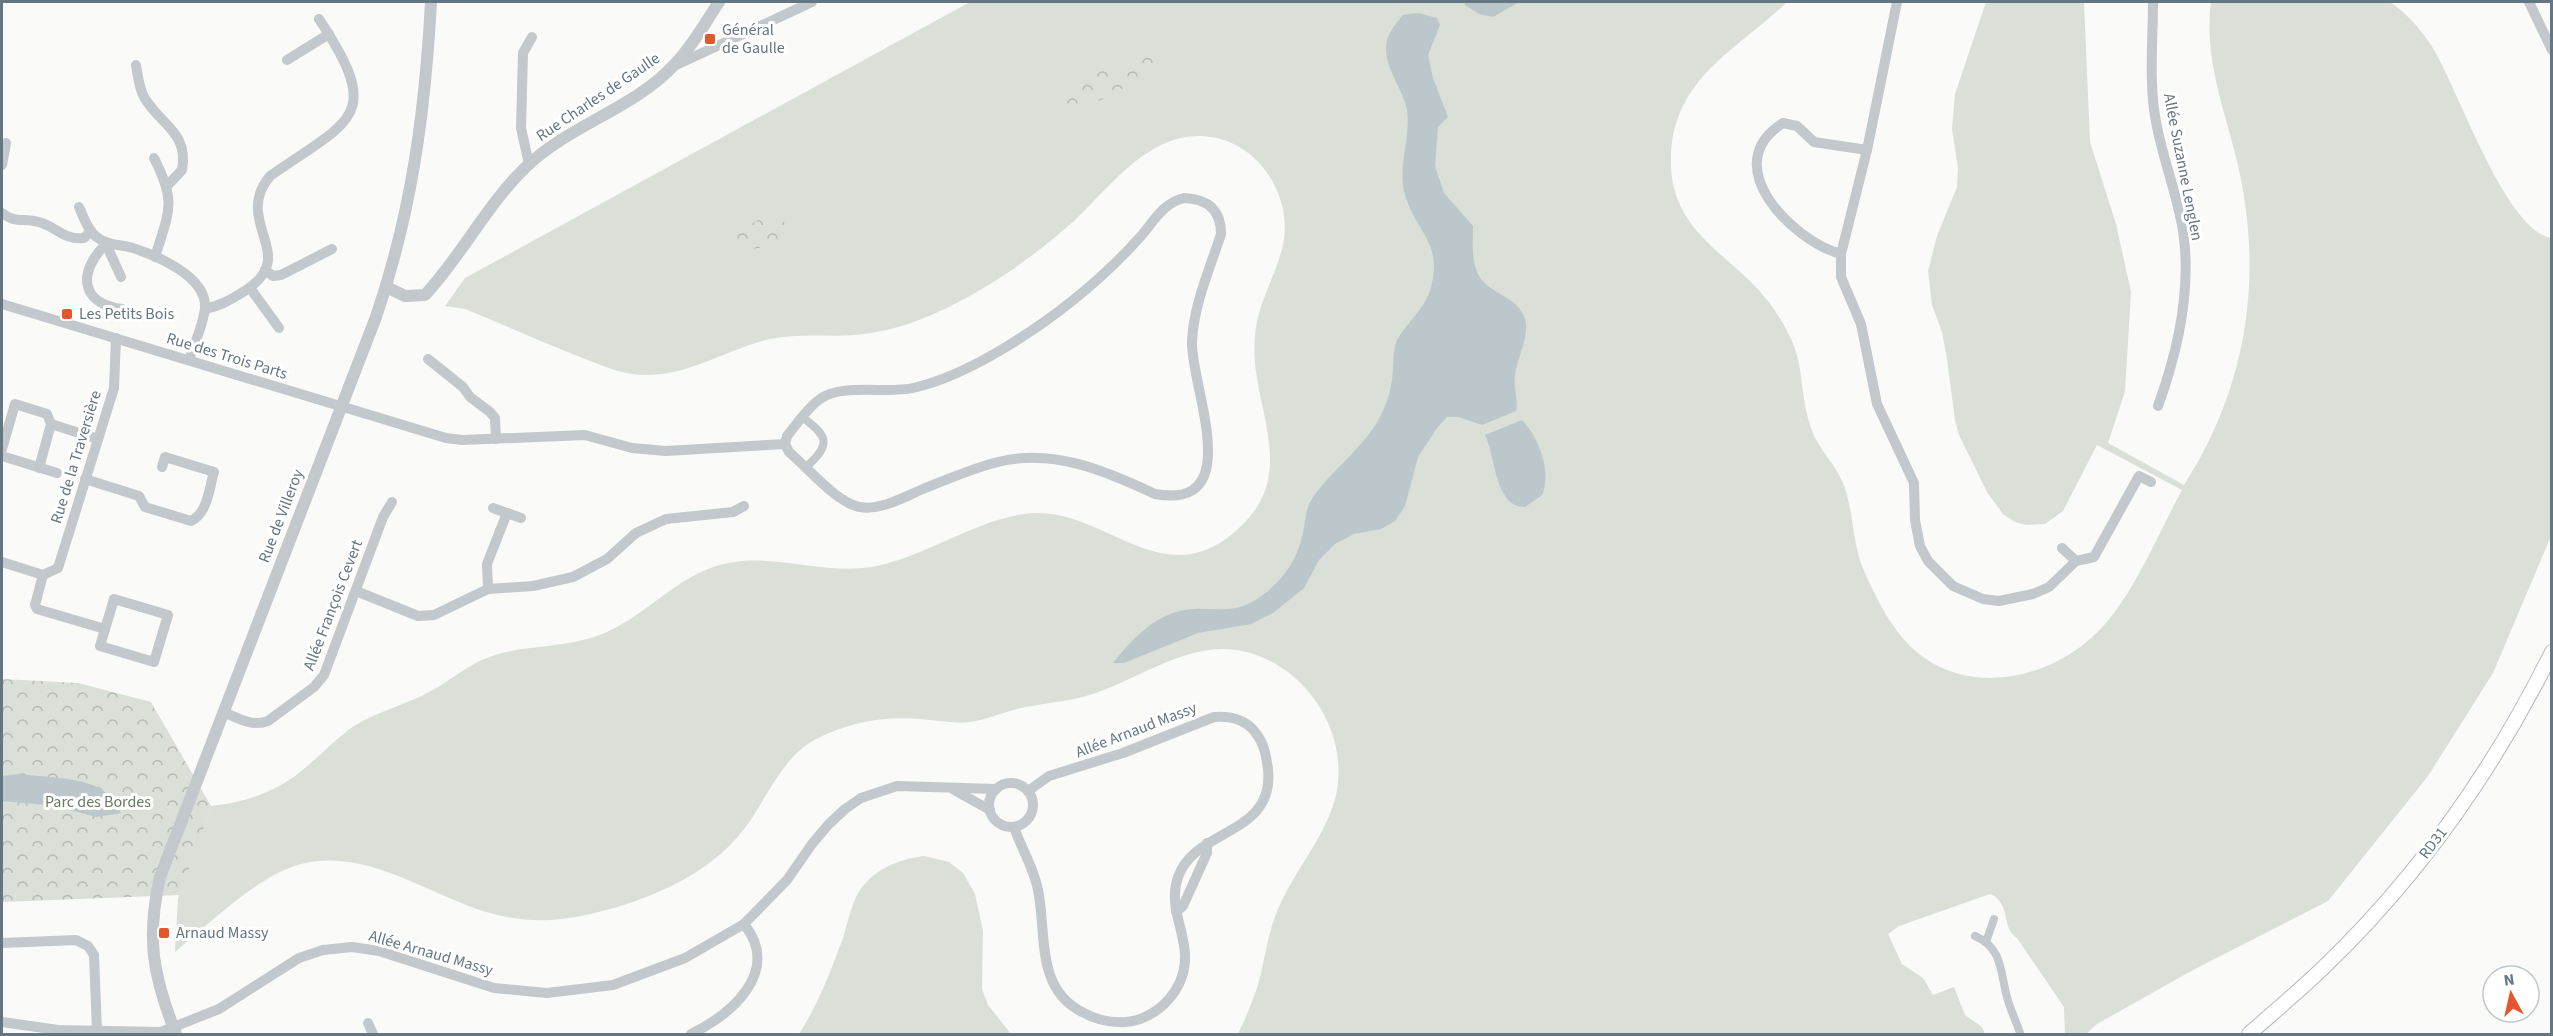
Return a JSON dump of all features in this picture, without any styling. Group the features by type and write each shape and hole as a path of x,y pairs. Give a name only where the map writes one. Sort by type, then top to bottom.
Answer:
{"main road":[{"name":"RD31","path":"2249,1035 2362,927 2435,842 2509,733 2552,652"},
{"name":"RD31","path":"2239,1035 2279,1007"}],"street":[{"name":"Rue de Villeroy","path":"174,1032 156,979 152,941 155,900 168,853 341,408 386,287 400,242 417,154 426,91 431,2"},
{"name":"Rue Charles de Gaulle","path":"386,287 405,296 425,295 502,191 529,164 556,142 636,95 674,67 719,2"},
{"path":"674,67 812,2"},
{"path":"1897,2 1867,150 1841,254 1841,277 1861,324 1877,404 1914,483 1916,533 1928,561 1953,586 1967,594 1999,601 2015,599 2049,587 2076,561 2094,557 2139,476 2151,482"},
{"name":"Allée Suzanne Lenglen","path":"2153,2 2153,100 2160,141 2179,212 2185,266 2179,339 2158,406"},
{"path":"2529,2 2552,50"},
{"path":"205,309 219,306 250,288 265,270 268,247 256,209 256,197 262,186 270,176 339,128 349,116 354,102 354,86 350,71 319,19"},
{"path":"286,60 329,34"},
{"path":"529,164 521,128 523,53 532,37"},
{"path":"136,65 143,95 177,135 183,146 182,170 167,186"},
{"path":"1841,254 1823,249 1774,210 1764,196 1757,165 1769,134 1783,123 1797,126 1814,142 1867,150"},
{"path":"2,165 6,143"},
{"path":"154,158 167,186 170,209 155,257"},
{"path":"1184,198 1204,201 1218,214 1221,234 1201,291 1192,341 1196,382 1210,446 1210,459 1206,473 1192,490 1167,496 1088,466 1041,458 1021,458 971,471 882,505 861,508 842,499 789,452 785,444 787,436 802,417 820,399 830,394 912,388 960,372 998,352 1034,330 1099,279 1174,200 1184,198"},
{"path":"79,207 90,232 106,244 121,277"},
{"path":"2,213 15,220 41,222 71,238 84,238 90,232"},
{"path":"106,244 131,247 155,257 197,284 202,291 205,309 189,360"},
{"path":"106,244 91,261 87,270 88,287 100,302 108,307 122,309"},
{"path":"265,270 273,276 281,275 332,249"},
{"path":"250,288 279,328"},
{"name":"Rue des Trois Parts","path":"2,304 446,438 496,439 585,435 632,447 666,451 785,444"},
{"name":"Rue de la Traversière","path":"43,575 58,568 86,479 114,388 116,338"},
{"path":"428,359 490,412 495,418 496,439"},
{"path":"2,449 15,404 47,414 51,424 39,468"},
{"path":"802,417 821,430 824,436 822,451 806,466"},
{"path":"51,424 98,439"},
{"path":"2,456 57,473"},
{"path":"86,479 140,496 145,507 191,521 198,518 203,511 214,472 165,457 162,467"},
{"name":"Allée François Cevert","path":"223,712 251,724 260,724 268,721 314,687 324,675 383,517 392,502"},
{"path":"356,591 426,616 434,615 488,589 533,586 573,577 600,564 636,533 651,524 681,516 733,512 744,506"},
{"path":"493,508 521,518"},
{"path":"488,589 487,564 507,513"},
{"path":"2062,548 2076,561"},
{"path":"2,562 43,575 35,605 37,609 105,628"},
{"path":"114,599 168,615 154,662 100,646 105,628 114,599"},
{"name":"Allée Arnaud Massy","path":"1014,827 1038,890 1044,951 1048,971 1057,990 1078,1010 1102,1021 1129,1022 1143,1018 1164,1004 1179,984 1186,960 1184,938 1176,912 1175,887 1178,876 1190,856 1207,843 1248,821 1262,804 1267,790 1267,762 1260,738 1252,728 1228,716 1214,717 1123,753 1049,776 1028,791"},
{"path":"1008,783 1016,783 1028,791 1032,797 1032,813 1028,819 1014,827 999,823 990,810 989,802 996,789 1008,783"},
{"name":"Allée Arnaud Massy","path":"2,1023 37,1029 174,1032 240,997 299,958 323,950 366,948 494,988 547,993 613,985 663,968 711,945 744,924 787,880 812,844 844,809 879,790 897,786 996,789"},
{"name":"Allée Arnaud Massy","path":"951,789 990,810"},
{"path":"1176,912 1183,906 1207,853 1207,843"},
{"path":"1986,942 1994,919"},
{"path":"691,1035 731,1008 753,979 758,957 757,946 754,936 744,924"},
{"path":"1975,936 1993,948 2000,962 2007,998 2020,1033"},
{"path":"2,943 76,940 88,946 94,955 97,1031"},
{"path":"368,1023 373,1035"}],"green space":[{"path":"970,2 1787,2 1727,53 1708,71 1693,90 1681,112 1673,137 1671,167 1675,190 1682,210 1694,227 1754,285 1768,301 1789,334 1797,355 1811,428 1843,483 1860,561 1891,622 1912,648 1935,664 1960,674 1986,678 2013,676 2039,669 2064,658 2087,642 2106,623 2128,592 2182,490 2097,445 2063,511 2045,524 2026,525 2015,522 2003,514 1987,492 1959,435 1942,332 1932,305 1928,271 1937,236 1957,187 1958,168 1952,129 1955,94 1986,2 2084,2 2090,142 2116,224 2131,292 2125,391 2108,443 2184,485 2206,447 2224,407 2237,366 2245,325 2249,283 2249,240 2244,197 2212,59 2209,21 2211,2 2390,2 2412,21 2431,45 2499,184 2516,210 2533,229 2551,238 2551,536 2493,673 2428,776 2328,901 2193,970 2097,1024 2086,1034 2065,1034 2064,1007 2012,933 2001,903 1990,894 1899,926 1888,934 1902,964 1923,978 1933,995 1954,987 1965,1015 1982,1027 1985,1034 1238,1034 1257,988 1275,917 1289,887 1330,815 1339,772 1336,746 1327,720 1313,697 1295,678 1273,662 1249,653 1222,649 1203,651 1166,662 1093,694 1024,707 975,721 957,723 893,718 854,724 829,733 804,747 793,757 784,767 745,828 712,861 671,886 603,911 556,920 507,917 483,911 379,869 353,863 326,861 299,865 272,876 235,902 175,952 178,899 211,806 246,800 279,786 299,773 354,726 421,696 482,660 497,654 577,641 609,631 684,581 716,566 734,562 770,561 841,569 877,566 897,561 996,521 1016,515 1036,513 1063,516 1088,524 1137,546 1161,553 1186,555 1211,548 1238,529 1257,507 1267,484 1270,460 1255,361 1256,324 1283,245 1285,227 1283,209 1278,192 1258,162 1244,150 1229,142 1211,137 1190,137 1170,141 1152,150 1118,176 1065,229 1018,266 947,308 911,323 873,333 780,337 753,344 685,369 650,375 632,374 610,369 465,309 445,306 465,278"},
{"path":"1155,57 1148,74 1110,96 1077,110 1048,106 1084,76 1137,58"},
{"path":"778,217 795,231 777,246 740,250 731,237 758,220"},
{"name":"Parc des Bordes","path":"2,679 78,683 151,702 211,806 180,895 2,902"},
{"path":"924,856 949,862 963,873 975,894 983,931 982,989 988,1005 1011,1034 799,1034 827,980 859,892 874,875 892,864"}],"shaded area":[{"path":"1465,2 1519,2 1493,17 1479,14 1465,5"},
{"path":"1418,13 1437,18 1440,25 1428,55 1433,78 1448,117 1438,127 1435,166 1444,193 1473,226 1474,261 1482,280 1512,302 1524,315 1526,331 1515,380 1516,411 1482,425 1458,417 1447,417 1418,457 1405,506 1395,521 1381,529 1354,534 1335,544 1319,560 1304,588 1273,613 1251,624 1198,633 1124,663 1113,663 1138,635 1158,620 1180,611 1224,609 1247,605 1278,582 1299,547 1310,502 1318,490 1366,438 1383,411 1393,375 1394,350 1397,340 1429,295 1434,272 1431,248 1405,195 1402,174 1408,121 1407,110 1389,66 1386,50 1389,35 1403,15"},
{"path":"1522,420 1534,436 1545,465 1545,486 1542,495 1525,507 1515,505 1507,499 1502,490 1485,435"},
{"path":"20,774 69,779 94,786 111,798 121,813 96,817 56,806 2,801 2,776"}],"place":[{"name":"Général de Gaulle","path":"710,39"},
{"name":"Les Petits Bois","path":"67,314"},
{"name":"Arnaud Massy","path":"164,933"}]}
